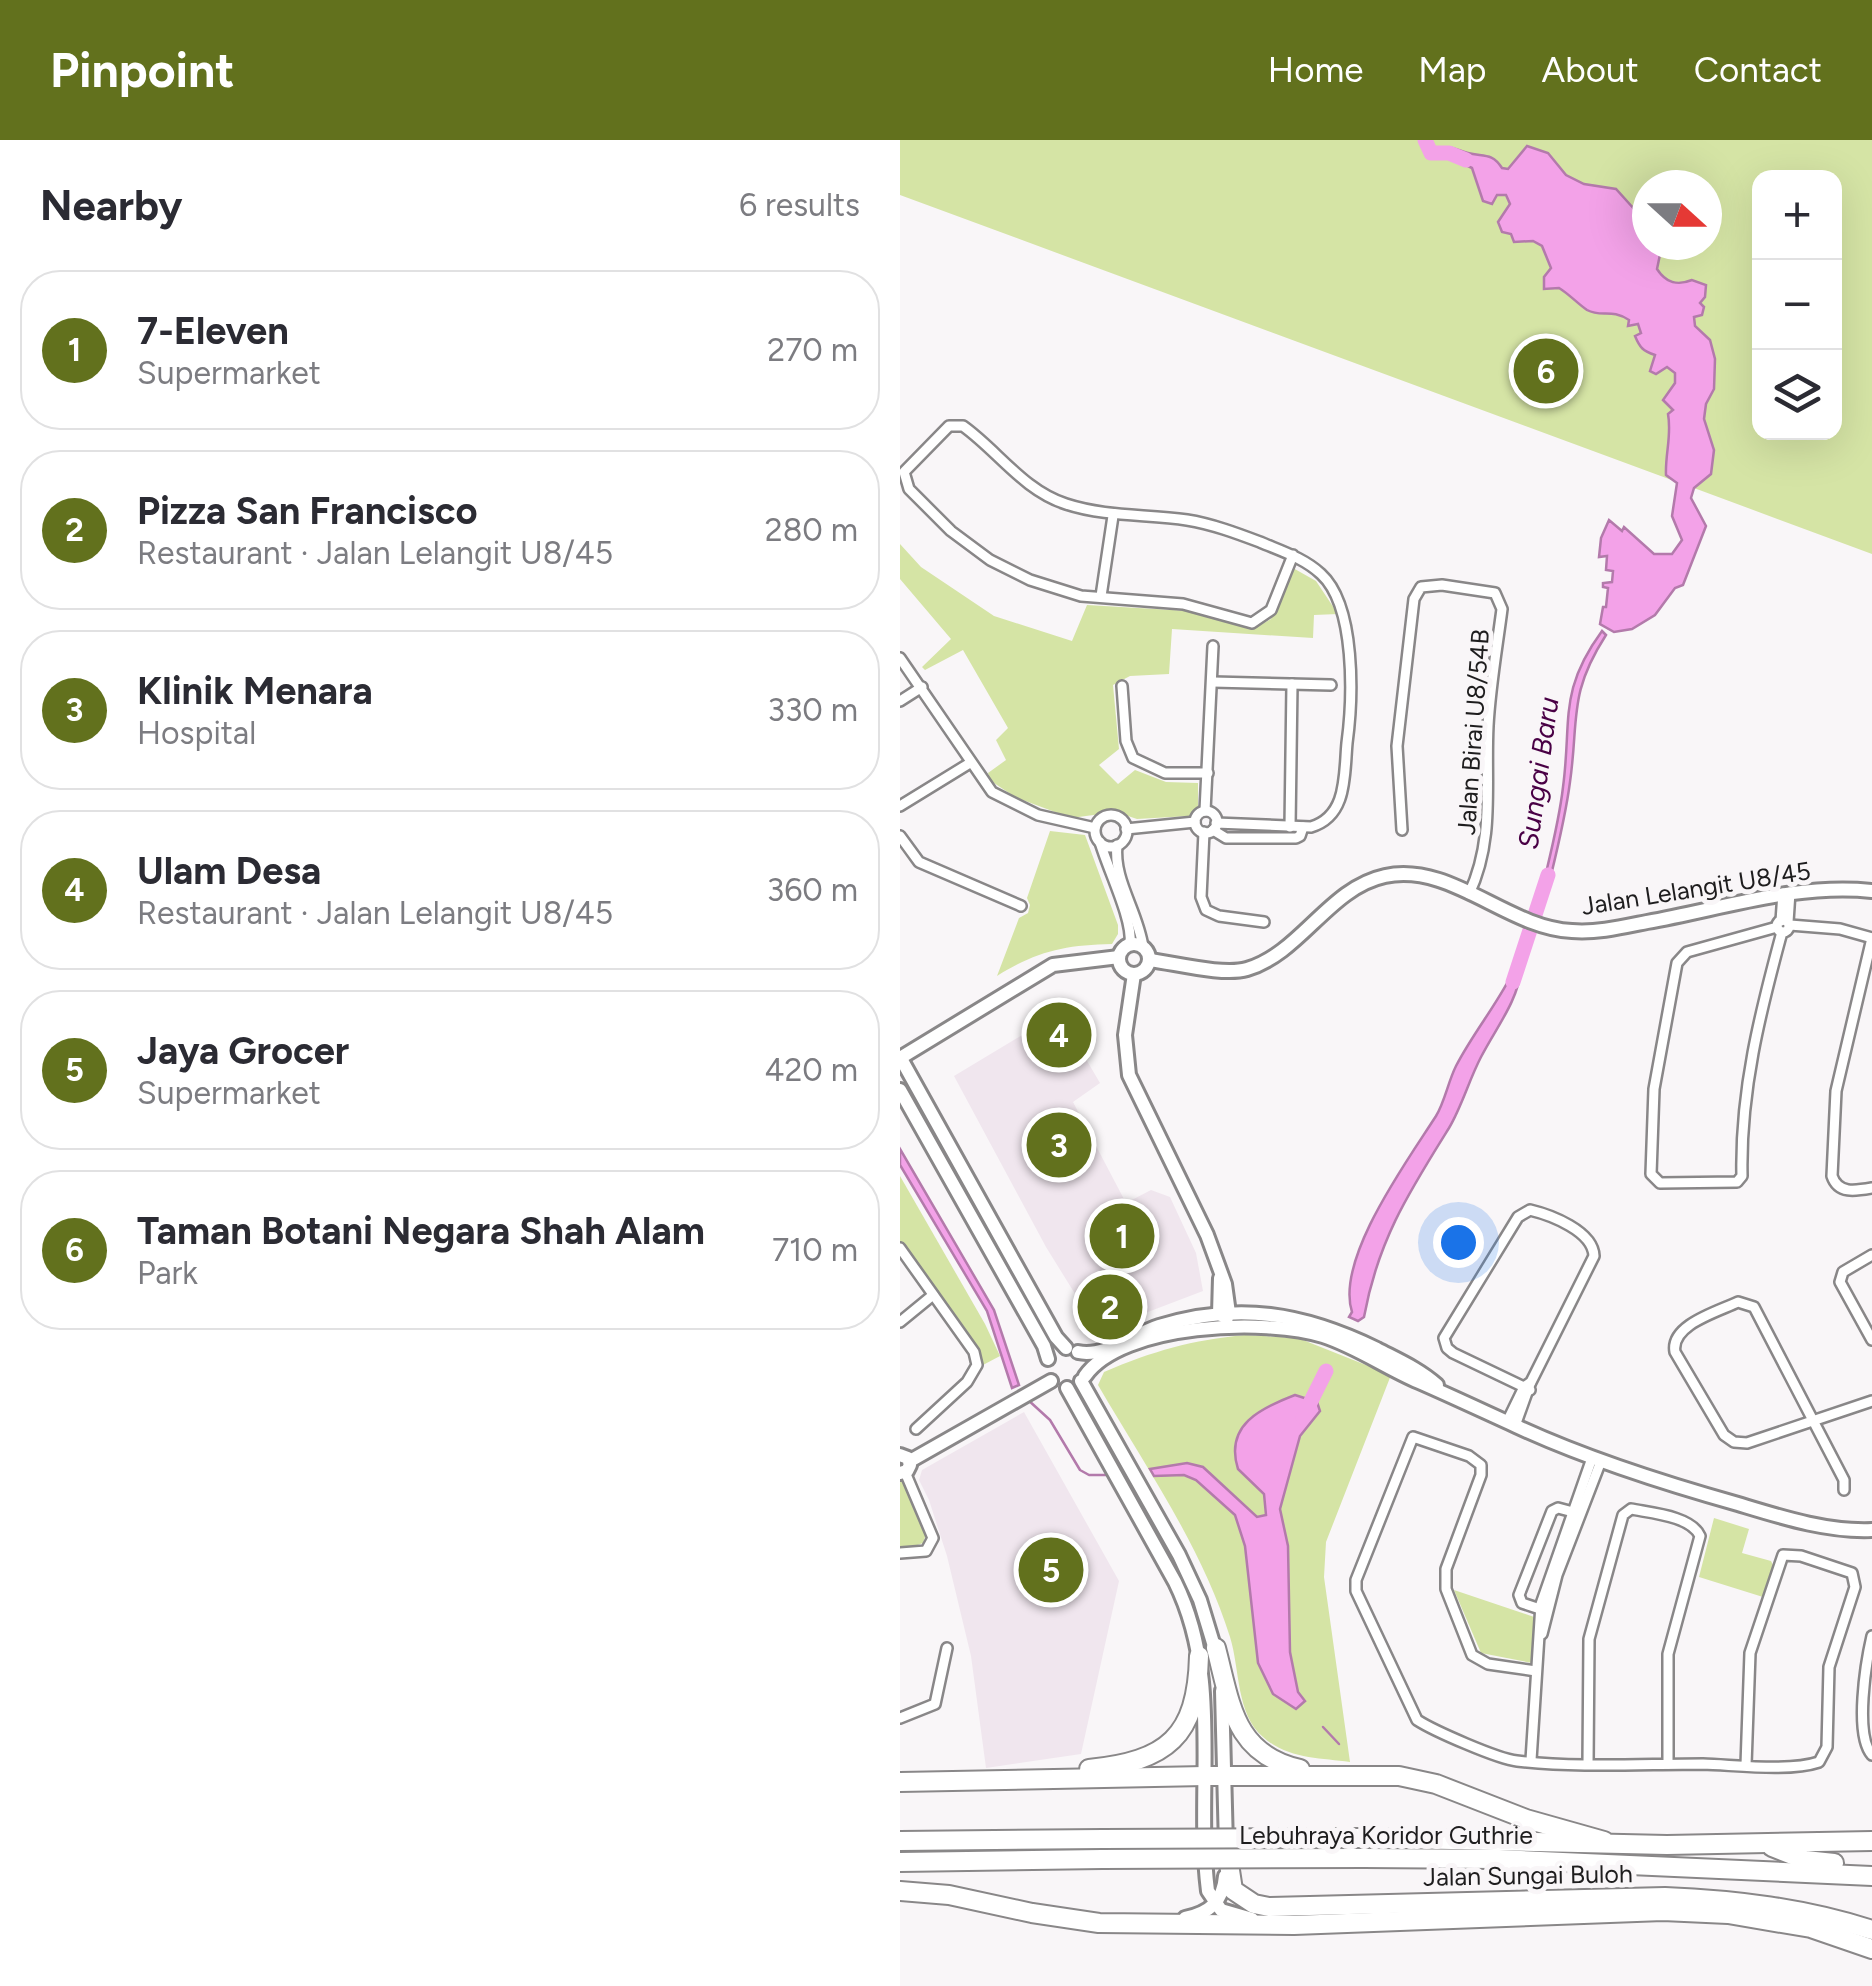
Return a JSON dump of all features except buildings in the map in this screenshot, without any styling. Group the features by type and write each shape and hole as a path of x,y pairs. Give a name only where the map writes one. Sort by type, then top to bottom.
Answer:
{"highway":[{"path":"1208,1652 1236,1722 1252,1745 1274,1761 1334,1776"},
{"path":"1046,1780 1060,1772 1138,1761 1166,1748 1192,1712 1208,1652"},
{"path":"900,1782 1399,1776 1436,1784 1526,1819 1604,1841"},
{"name":"Lebuhraya Koridor Guthrie","path":"900,1841 1366,1838 1767,1845 1872,1841"},
{"name":"Jalan Sungai Buloh","path":"1226,1844 1233,1890 1254,1904 1269,1906 1665,1897 1730,1900 1842,1920 1872,1930"},
{"path":"1767,1845 1815,1862 1872,1865"},
{"name":"Lebuhraya Koridor Guthrie","path":"900,1862 1499,1858 1872,1876"},
{"name":"Jalan Sungai Buloh","path":"900,1891 960,1896 1099,1923 1294,1925 1663,1912 1728,1914 1792,1924 1872,1948"}],"street":[{"path":"1264,922 1219,916 1206,910 1201,897 1211,828 1214,815 1205,811 1198,814 1195,822 1196,827 1211,828 1303,827 1319,825 1336,808 1342,794 1350,685 1347,632 1338,596 1320,573 1294,556 1201,523 1113,516 1049,497 1014,474 963,426 949,426 907,467 904,480 950,531 990,560 1030,580 1081,596 1183,604 1252,624 1271,610 1294,556"},
{"path":"1100,596 1113,516"},
{"name":"Jalan Birai U8/54B","path":"1402,830 1397,746 1414,599 1422,587 1442,585 1495,593 1502,610 1488,724 1487,831 1484,857 1469,894"},
{"path":"1205,811 1213,646"},
{"path":"900,658 986,787 1010,804 1038,815 1095,828"},
{"path":"1213,682 1330,685"},
{"path":"1290,827 1292,684"},
{"path":"1122,686 1126,740 1133,758 1166,772 1208,772"},
{"path":"900,701 922,687"},
{"path":"900,806 970,764"},
{"path":"1100,842 1106,846 1124,840 1126,829 1122,820 1109,815 1100,819 1095,828 1111,879 1146,968 1134,974 1122,969 1118,957"},
{"path":"1126,829 1195,822"},
{"path":"1211,828 1226,838 1296,838 1303,827"},
{"path":"900,836 920,862 1021,906"},
{"path":"1118,845 1118,872 1138,918 1141,950"},
{"name":"Jalan Lelangit U8/45","path":"1141,950 1234,971 1250,968 1283,948 1351,891 1386,876 1422,876 1507,912 1565,931 1638,924 1786,892 1872,891"},
{"path":"1786,892 1783,925 1745,1094 1742,1176 1737,1182 1726,1184 1664,1184 1651,1174 1654,1088 1674,974 1682,955 1783,925 1832,927 1872,938 1836,1091 1832,1176 1842,1189 1872,1188"},
{"path":"1141,950 1118,957 1053,965 900,1057 1056,1338 1086,1363 1083,1378 1190,1578 1208,1652 1204,1693 1226,1844 1224,1888 1216,1904 1204,1913 1159,1924"},
{"path":"1134,974 1125,1034 1129,1074 1196,1211 1221,1282 1224,1314"},
{"path":"900,1090 1044,1346 1051,1382 1067,1388 1180,1593 1208,1652"},
{"path":"1511,1424 1589,1269 1594,1251 1584,1235 1530,1210 1518,1218 1444,1338 1453,1353 1528,1386"},
{"path":"900,1248 974,1352 977,1365 972,1377 916,1429"},
{"path":"1872,1255 1843,1272 1840,1282 1872,1340"},
{"path":"1221,1282 1246,1306 1423,1373 1443,1390 1511,1424 1596,1459 1771,1514 1828,1528 1872,1530"},
{"path":"1198,1316 1206,1310 1221,1282"},
{"path":"900,1322 933,1295"},
{"path":"1844,1490 1844,1480 1814,1418 1752,1305 1738,1302 1677,1334 1673,1345 1729,1440 1744,1444 1814,1418 1872,1401"},
{"path":"1048,1359 1056,1351 1092,1354 1143,1331 1198,1316 1261,1313"},
{"path":"1224,1314 1242,1326"},
{"path":"1210,1328 1224,1314"},
{"path":"1067,1388 1100,1362 1144,1341 1210,1328 1306,1326"},
{"path":"900,1553 921,1553 933,1543 904,1465 1051,1382"},
{"path":"1536,1671 1488,1664 1470,1652 1445,1578 1481,1465 1474,1458 1413,1438 1356,1580 1356,1591 1417,1720 1510,1760 1588,1764 1668,1764 1746,1765 1808,1765 1824,1757 1829,1667 1855,1586 1849,1572 1796,1555 1783,1555 1750,1653 1746,1765"},
{"path":"1531,1760 1540,1609 1572,1512 1596,1459"},
{"path":"1539,1641 1596,1459"},
{"path":"1540,1609 1522,1602 1519,1596 1552,1511 1558,1508 1572,1512"},
{"path":"1588,1764 1590,1632 1623,1515 1630,1508 1686,1522 1697,1528 1700,1536 1668,1654 1668,1764"},
{"path":"1872,1636 1865,1670 1864,1722 1865,1746 1872,1754"},
{"path":"900,1718 935,1704 948,1648"},
{"path":"1214,1776 1207,1884 1216,1904 1235,1916 1294,1925"}],"shaded area":[{"path":"1527,146 1548,153 1566,175 1584,184 1616,189 1632,207 1632,260 1659,260 1657,269 1672,282 1692,280 1706,285 1700,303 1704,307 1702,315 1694,317 1695,326 1710,340 1715,359 1714,389 1704,419 1714,450 1711,474 1694,488 1691,498 1706,526 1683,585 1675,588 1655,615 1632,629 1614,632 1600,624 1608,588 1603,583 1612,582 1613,571 1606,570 1607,556 1599,557 1601,538 1609,520 1622,531 1624,527 1654,554 1672,554 1682,540 1672,516 1677,483 1666,475 1668,414 1673,410 1663,400 1675,383 1675,373 1667,367 1656,374 1650,371 1655,355 1645,350 1635,336 1641,333 1638,324 1628,326 1629,320 1623,316 1587,310 1559,288 1544,289 1544,277 1551,268 1542,246 1533,241 1514,242 1511,234 1502,232 1498,222 1510,204 1506,195 1497,195 1492,204 1483,201 1472,168 1447,156 1454,148 1491,157 1508,169"},
{"path":"1602,631 1606,635 1580,691 1568,797 1546,896 1541,894 1561,800 1569,706 1579,671"},
{"path":"1516,966 1522,967 1511,1003 1481,1057 1454,1120 1386,1240 1364,1317 1358,1321 1349,1317 1354,1265 1364,1238 1439,1110 1463,1053"},
{"path":"1059,1013 1100,1083 1073,1102 1126,1203 1151,1190 1170,1197 1196,1253 1203,1291 1098,1331 1046,1247 954,1076"},
{"path":"900,1149 994,1310 1019,1385 1012,1388 987,1311 900,1165"},
{"path":"1295,1395 1317,1402 1320,1411 1300,1436 1280,1509 1288,1546 1290,1652 1298,1692 1305,1701 1296,1709 1273,1694 1258,1663 1245,1546 1235,1515 1196,1480 1184,1475 1154,1476 1150,1469 1187,1463 1203,1467 1257,1517 1266,1515 1264,1494 1238,1469 1236,1441 1248,1420"},
{"path":"1024,1412 1119,1581 1081,1754 986,1768 971,1656 947,1556 919,1480 922,1470"}],"green space":[{"path":"900,140 1872,140 1872,554 1694,488 1711,474 1714,450 1704,419 1677,482 900,195"},
{"path":"900,544 921,567 994,616 1072,641 1087,605 1189,611 1255,628 1271,619 1293,568 1316,581 1338,614 1314,615 1313,638 1172,629 1169,674 1130,676 1113,685 1119,749 1099,765 1118,784 1135,770 1166,782 1198,783 1198,806 1189,816 1137,819 1116,812 1071,818 1015,797 991,781 988,773 1006,760 996,740 1008,728 963,650 925,670 922,667 951,639 900,579"},
{"path":"1050,831 1085,835 1118,934 1112,944 1052,951 997,976 1019,918 1028,913 1027,898"},
{"path":"900,1176 1000,1356 983,1365 900,1241"},
{"path":"1245,1335 1298,1338 1391,1375 1326,1542 1324,1577 1350,1762 1282,1750 1254,1727 1243,1704 1230,1637 1204,1571 1098,1385 1104,1372 1139,1358 1190,1343"},
{"path":"900,1481 906,1484 926,1534 923,1543 909,1548 900,1546"},
{"path":"1714,1518 1749,1529 1742,1553 1771,1561 1763,1597 1699,1577"},
{"path":"1454,1590 1537,1618 1532,1663 1481,1653"}],"waterway":[{"name":"Sungai Baru","path":"1425,140 1431,153 1449,153 1466,160"},
{"name":"Sungai Baru","path":"1513,982 1548,875"},
{"name":"Sungai Baru","path":"1303,1417 1326,1371"},
{"path":"1027,1399 1050,1420 1080,1470 1089,1475 1111,1475"},
{"name":"Sungai Baru","path":"1323,1727 1339,1744"}],"place":[{"name":"Taman Botani Negara Shah Alam","path":"1546,371"},
{"name":"Ulam Desa","path":"1059,1035"},
{"name":"Klinik Menara","path":"1059,1145"},
{"name":"7-Eleven","path":"1122,1236"},
{"name":"Pizza San Francisco","path":"1110,1307"},
{"name":"Jaya Grocer","path":"1051,1570"}]}
